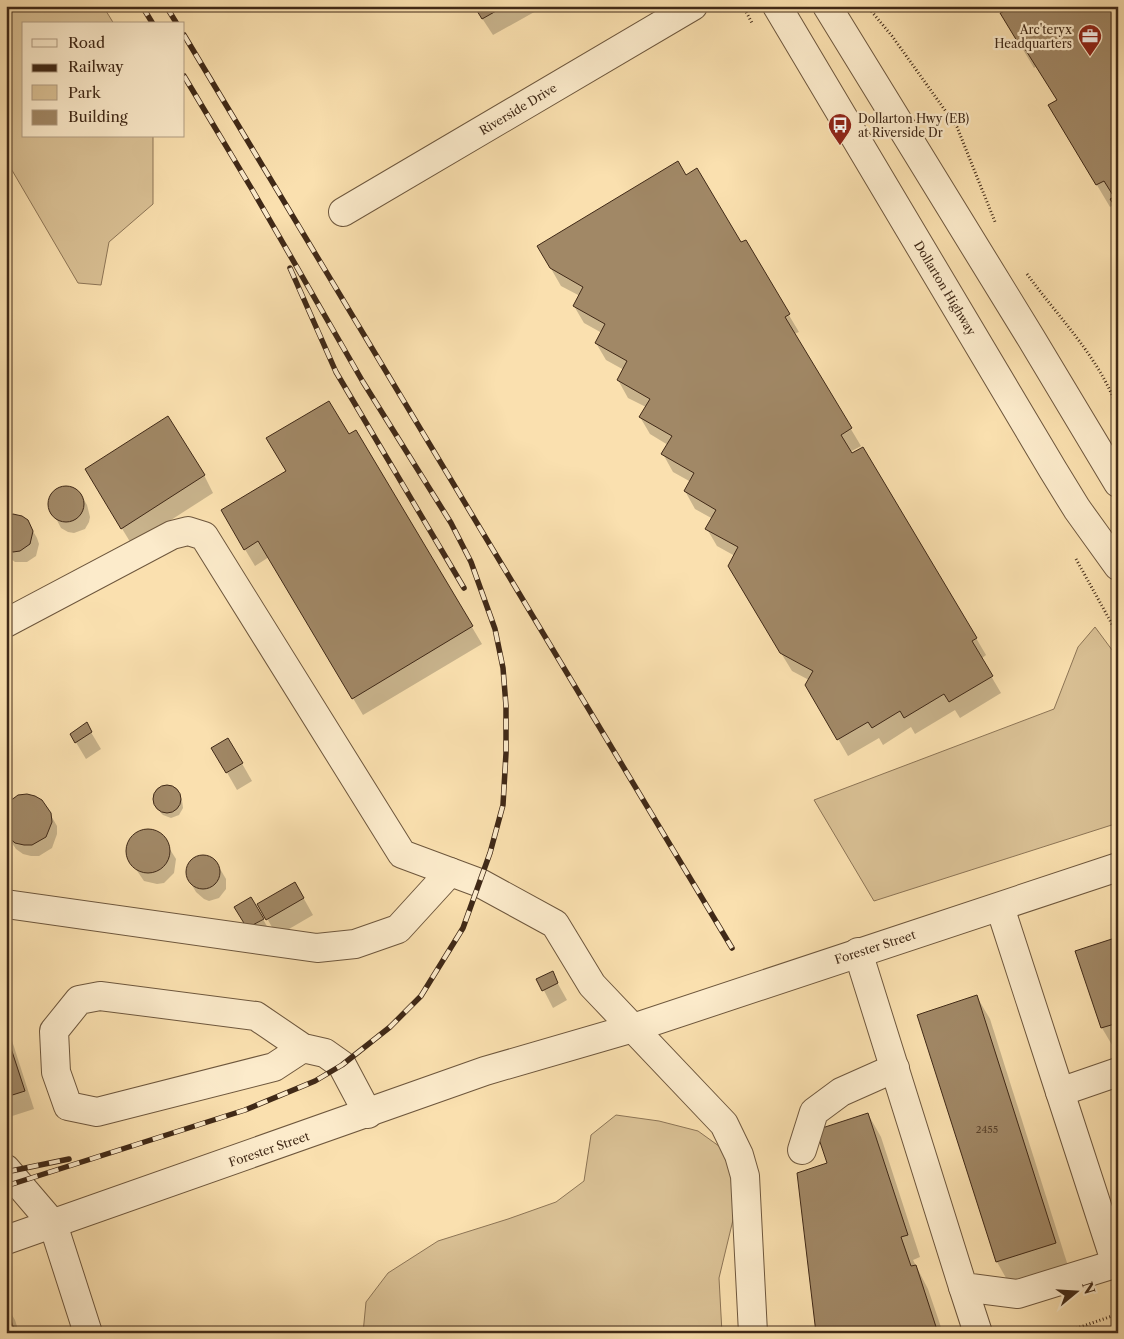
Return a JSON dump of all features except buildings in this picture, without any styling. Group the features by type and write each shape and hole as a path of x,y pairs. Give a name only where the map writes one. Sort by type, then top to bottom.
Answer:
{"street":[{"name":"Riverside Drive","path":"343,212 693,6"},
{"name":"Dollarton Highway","path":"777,6 1053,470 1077,509 1118,566"},
{"path":"827,6 1118,483"},
{"path":"6,623 172,535 188,531 204,536 402,854 480,883 556,924 592,985 724,1124 739,1155 745,1176 753,1333"},
{"name":"Forester Street","path":"6,1240 368,1114 485,1071 632,1028 1118,867"},
{"path":"6,904 317,948 355,944 398,929 450,872"},
{"path":"963,1287 1018,1294 1117,1264 1000,907"},
{"path":"858,952 978,1333"},
{"path":"303,1048 274,1067 97,1112 68,1106 56,1072 54,1031 79,1000 100,996 256,1016 303,1048 325,1053 342,1065 368,1114"},
{"path":"802,1150 814,1112 841,1092 896,1068"},
{"path":"1060,1092 1118,1072"},
{"path":"6,1169 52,1224 88,1333"}],"path":[{"path":"743,6 748,17"},
{"path":"867,6 892,36 957,127 997,226"},
{"path":"1024,269 1091,356 1118,410"},
{"path":"1063,1333 1118,1314"}],"green space":[{"path":"6,6 103,6 113,22 22,22 22,138 153,138 153,204 109,242 101,285 78,283 6,160"},
{"path":"1095,627 1118,658 1118,823 874,901 814,800 1054,709 1078,647"},
{"path":"616,1115 659,1121 698,1131 730,1154 739,1195 719,1278 722,1333 363,1333 366,1302 388,1273 438,1241 556,1202 584,1181 591,1135"}],"railway":[{"path":"142,6 152,22"},
{"path":"166,6 176,22"},
{"path":"185,37 732,948"},
{"path":"6,1186 245,1110 315,1081 342,1065 390,1027 421,996 463,928 490,853 503,805 506,753 506,706 503,668 495,629 471,562 451,523 363,382 185,78"},
{"path":"290,268 336,372 464,588"},
{"path":"6,1172 69,1159"}],"place":[{"name":"Arc'teryx Headquarters","path":"1090,57"},
{"name":"Dollarton Hwy (EB) at Riverside Dr","path":"840,146"}]}
